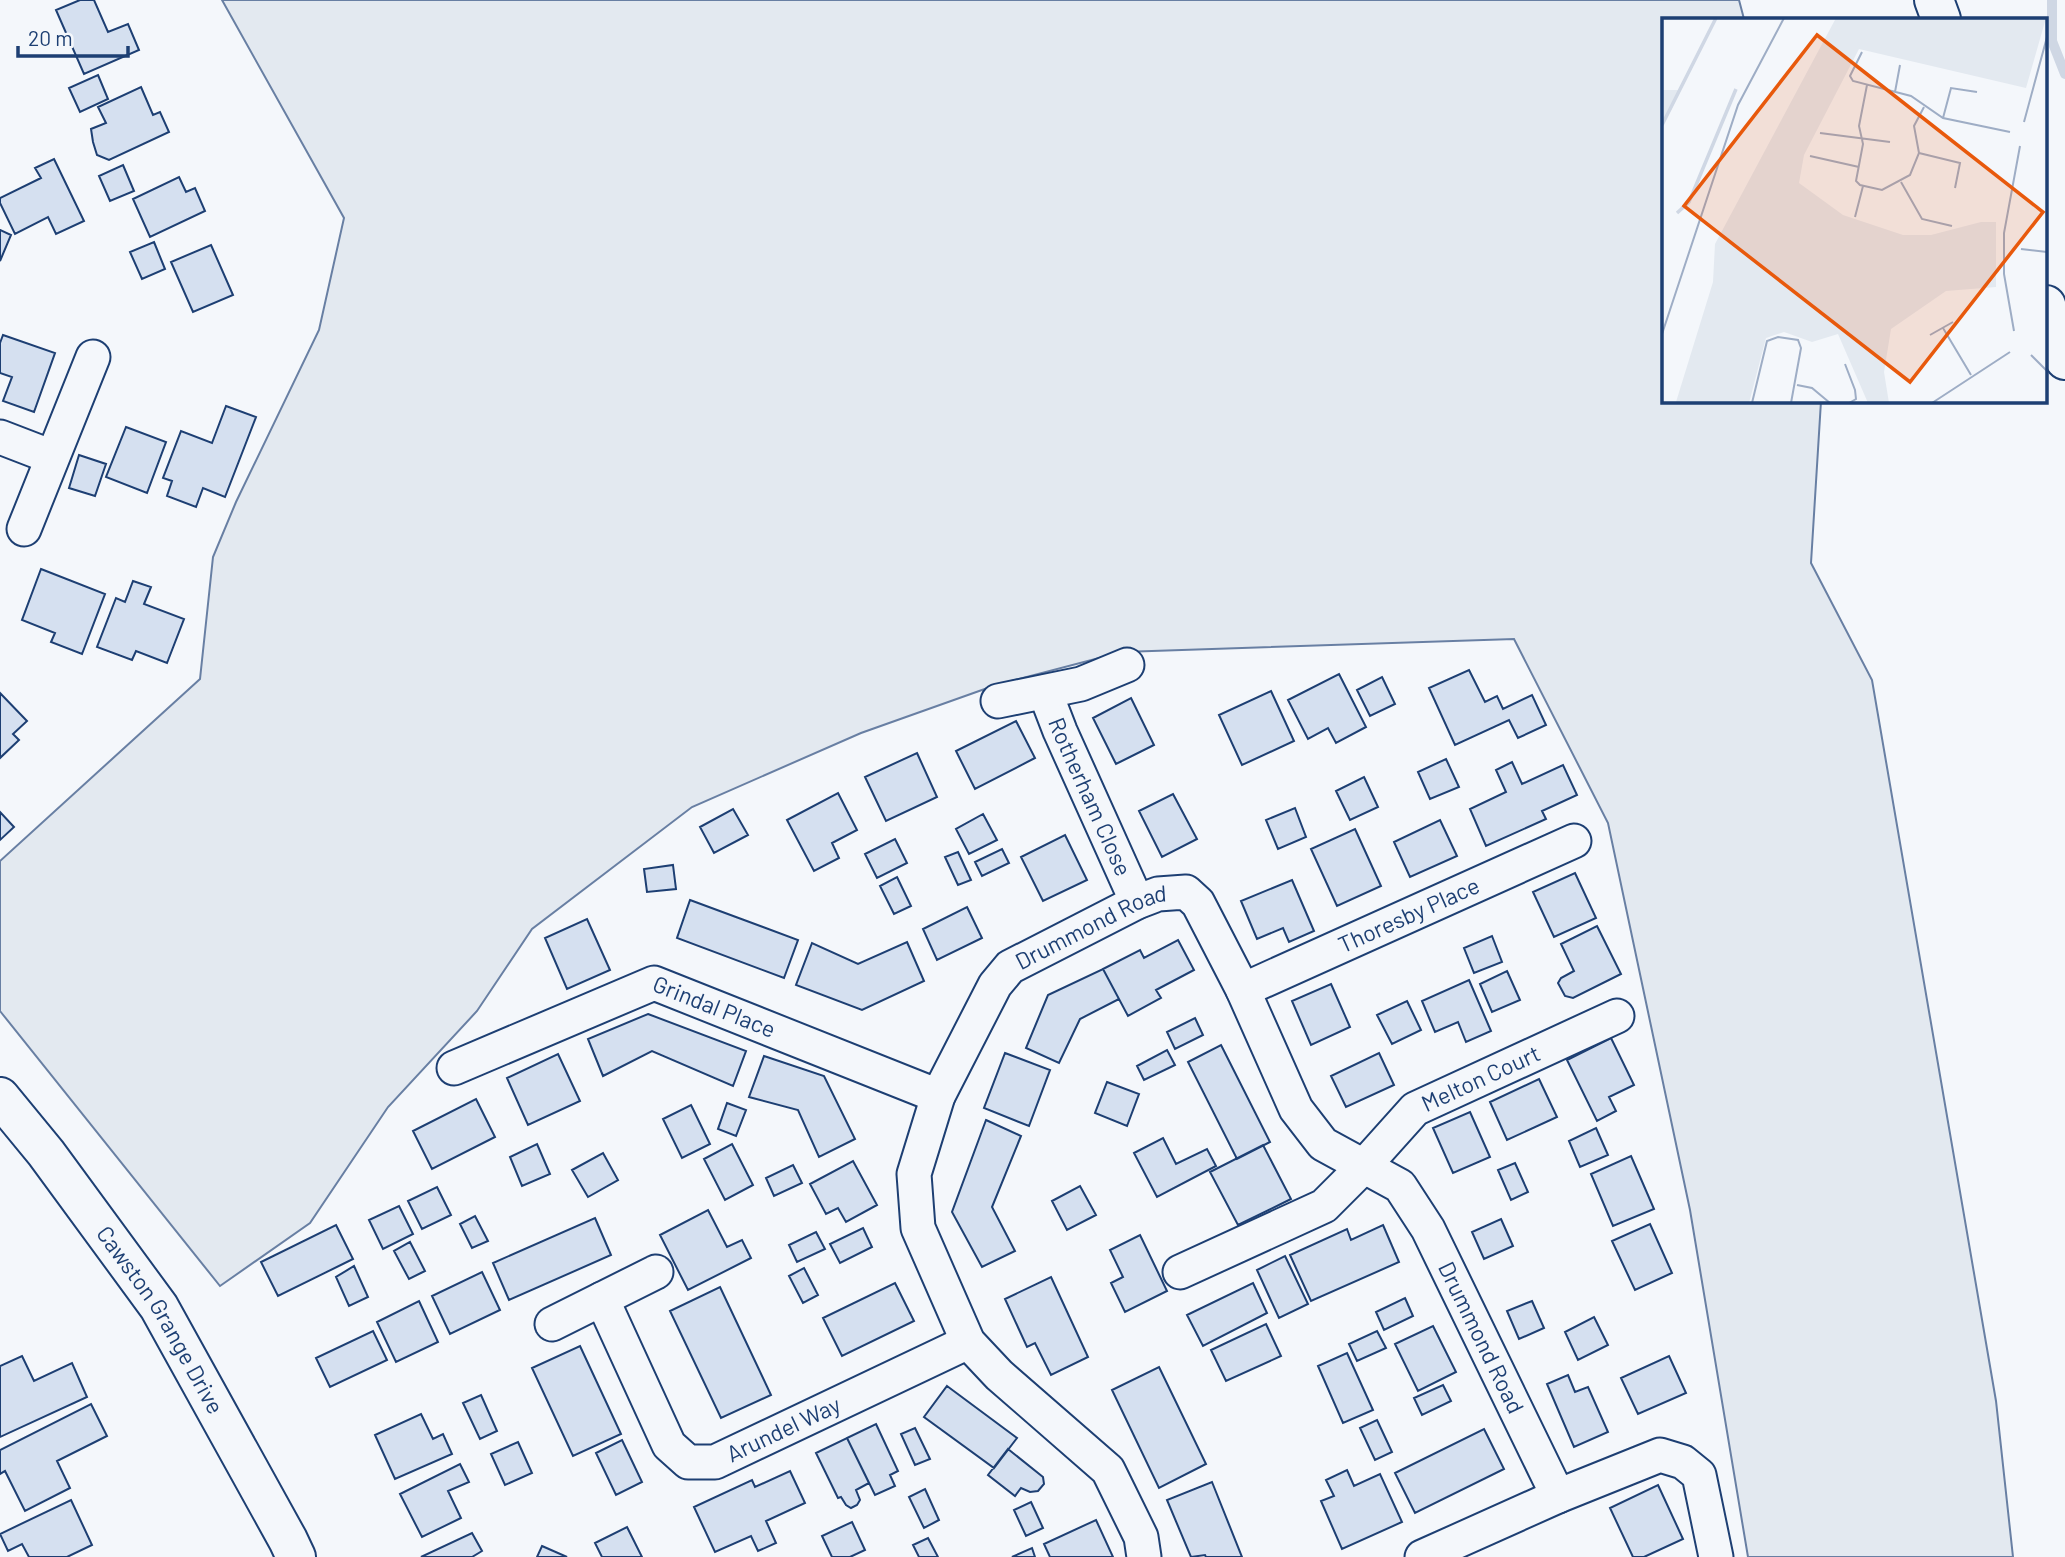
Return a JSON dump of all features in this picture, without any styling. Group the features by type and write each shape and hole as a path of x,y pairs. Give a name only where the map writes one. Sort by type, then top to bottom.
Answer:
{"main road":[{"path":"1934,0 1941,18"},
{"path":"2048,311 2065,360"},
{"name":"Cawston Grange Drive","path":"0,1097 46,1153 159,1307 296,1557"}],"street":[{"path":"24,529 93,357"},
{"path":"0,437 52,457"},
{"name":"Rotherham Close","path":"998,701 1081,684 1127,665"},
{"name":"Rotherham Close","path":"1045,692 1137,902"},
{"name":"Thoresby Place","path":"1243,990 1574,841"},
{"name":"Drummond Road","path":"1144,1557 1141,1538 1108,1470 999,1375 968,1342 918,1228 914,1174 938,1096 996,985 1010,967 1137,902 1158,894 1186,892 1198,903 1243,990 1296,1109 1323,1144 1400,1186 1429,1229 1558,1496"},
{"name":"Grindal Place","path":"454,1068 654,984 938,1096"},
{"name":"Melton Court","path":"1180,1272 1324,1206 1415,1109 1617,1016"},
{"path":"552,1324 656,1272"},
{"name":"Arundel Way","path":"602,1299 669,1444 688,1462 715,1462 968,1342"},
{"path":"1422,1557 1558,1496 1660,1455 1683,1462 1699,1475 1716,1557"}],"shaded area":[{"path":"222,0 1739,0 1744,18 1662,18 1662,402 1821,402 1811,563 1872,680 1996,1401 2013,1557 1748,1557 1690,1210 1608,823 1514,639 1122,652 996,685 861,733 692,807 532,929 477,1011 388,1107 310,1223 220,1286 0,1011 0,861 200,679 213,557 236,502 319,330 344,218"}],"building":[{"path":"80,0 94,0 108,32 128,24 139,50 84,74 56,10"},
{"path":"98,75 108,99 80,112 69,88"},
{"path":"141,87 153,115 160,112 169,132 109,160 97,155 91,129 106,123 98,107"},
{"path":"54,159 84,221 56,234 48,217 15,234 0,198 41,178 35,168"},
{"path":"123,165 134,191 110,201 99,176"},
{"path":"179,177 186,192 195,188 205,211 150,237 133,199"},
{"path":"0,230 11,235 0,261"},
{"path":"154,242 165,269 142,279 130,252"},
{"path":"211,245 233,295 193,312 171,262"},
{"path":"3,335 55,353 34,412 3,401 12,377 0,373 0,343"},
{"path":"226,406 256,417 225,497 203,488 196,507 167,496 172,481 163,478 181,431 212,443"},
{"path":"126,427 166,442 147,493 106,477"},
{"path":"79,455 106,464 95,496 69,488"},
{"path":"41,569 105,594 82,654 51,642 55,633 22,620"},
{"path":"133,581 151,587 144,604 184,619 167,663 136,651 132,660 97,647 116,598 125,602"},
{"path":"1469,670 1485,702 1497,696 1503,709 1532,695 1546,725 1518,738 1509,720 1455,745 1429,688"},
{"path":"1339,674 1366,727 1336,743 1328,728 1308,739 1288,700"},
{"path":"1382,677 1395,704 1370,716 1357,690"},
{"path":"1271,691 1294,741 1242,765 1219,715"},
{"path":"0,693 27,721 13,734 19,740 0,758"},
{"path":"1131,698 1154,745 1116,764 1093,718"},
{"path":"1016,721 1035,758 975,789 956,751"},
{"path":"917,753 937,797 886,821 865,777"},
{"path":"1446,759 1459,787 1430,799 1418,772"},
{"path":"1512,762 1522,784 1563,765 1577,795 1542,811 1546,819 1486,846 1470,809 1506,792 1496,770"},
{"path":"1364,777 1378,807 1350,820 1336,791"},
{"path":"838,793 857,830 832,843 839,858 814,871 787,820"},
{"path":"1173,794 1197,839 1162,857 1139,811"},
{"path":"1295,808 1306,837 1278,849 1266,820"},
{"path":"733,809 748,835 714,853 700,827"},
{"path":"0,812 14,827 0,840"},
{"path":"983,814 997,840 969,854 956,829"},
{"path":"1440,820 1457,856 1410,877 1394,842"},
{"path":"1355,829 1381,886 1337,906 1311,849"},
{"path":"1065,835 1087,880 1043,901 1021,857"},
{"path":"895,839 907,863 877,878 865,854"},
{"path":"1002,849 1009,863 982,876 975,862"},
{"path":"958,852 971,880 958,885 945,857"},
{"path":"673,865 676,889 647,892 644,869"},
{"path":"1575,873 1596,918 1554,937 1533,892"},
{"path":"897,877 911,906 894,914 880,886"},
{"path":"1292,880 1314,931 1289,942 1283,928 1257,939 1241,901"},
{"path":"690,900 798,940 784,978 677,938"},
{"path":"967,907 982,938 937,960 923,929"},
{"path":"587,919 610,970 567,989 545,938"},
{"path":"1597,926 1621,974 1573,998 1565,996 1558,983 1561,978 1574,971 1561,944"},
{"path":"1492,936 1502,962 1474,973 1464,948"},
{"path":"1178,940 1194,970 1156,990 1161,998 1128,1016 1103,969 1140,950 1144,958"},
{"path":"907,942 924,981 862,1010 796,985 812,943 858,964"},
{"path":"1103,969 1119,999 1080,1019 1059,1063 1026,1048 1048,995"},
{"path":"1507,971 1520,1000 1492,1012 1480,984"},
{"path":"1469,980 1491,1031 1466,1042 1458,1022 1435,1032 1422,1001"},
{"path":"1331,984 1350,1027 1311,1045 1292,1001"},
{"path":"1407,1001 1421,1030 1392,1044 1377,1015"},
{"path":"648,1014 746,1051 733,1086 652,1051 603,1076 588,1039"},
{"path":"1195,1018 1203,1035 1175,1049 1167,1032"},
{"path":"1611,1038 1634,1085 1609,1097 1616,1111 1597,1121 1567,1060"},
{"path":"1221,1045 1270,1142 1237,1159 1188,1062"},
{"path":"1167,1050 1175,1065 1144,1080 1137,1066"},
{"path":"1005,1053 1050,1070 1029,1126 984,1108"},
{"path":"1379,1053 1394,1085 1346,1107 1331,1076"},
{"path":"558,1054 580,1101 528,1125 507,1078"},
{"path":"764,1056 824,1076 855,1139 819,1157 798,1110 749,1097"},
{"path":"1539,1079 1557,1117 1507,1140 1490,1102"},
{"path":"1107,1082 1139,1094 1127,1126 1095,1113"},
{"path":"476,1099 495,1137 432,1169 413,1131"},
{"path":"727,1103 746,1110 736,1136 718,1129"},
{"path":"691,1105 710,1144 682,1158 663,1119"},
{"path":"1470,1112 1490,1157 1453,1173 1433,1128"},
{"path":"986,1120 1021,1136 992,1207 1015,1251 982,1267 952,1212"},
{"path":"1596,1128 1608,1155 1580,1167 1569,1141"},
{"path":"1163,1138 1176,1164 1207,1149 1216,1166 1157,1197 1134,1153"},
{"path":"537,1144 550,1174 522,1186 510,1157"},
{"path":"732,1144 753,1185 725,1200 704,1159"},
{"path":"1263,1145 1291,1199 1238,1225 1210,1172"},
{"path":"603,1153 618,1180 588,1197 572,1170"},
{"path":"1631,1156 1654,1209 1613,1226 1591,1174"},
{"path":"853,1161 877,1205 846,1222 838,1208 826,1214 810,1184"},
{"path":"1515,1163 1528,1192 1511,1200 1498,1170"},
{"path":"793,1165 802,1183 774,1196 766,1178"},
{"path":"1080,1186 1096,1215 1067,1230 1052,1201"},
{"path":"437,1187 451,1215 422,1229 408,1201"},
{"path":"399,1206 413,1234 383,1249 369,1220"},
{"path":"708,1210 727,1247 742,1240 751,1258 688,1290 660,1235"},
{"path":"475,1216 488,1241 472,1248 460,1224"},
{"path":"595,1218 611,1255 509,1300 493,1263"},
{"path":"1501,1219 1513,1246 1484,1259 1472,1232"},
{"path":"1650,1224 1672,1273 1635,1290 1612,1241"},
{"path":"336,1225 353,1259 278,1296 261,1262"},
{"path":"1383,1225 1399,1262 1311,1301 1290,1255 1347,1229 1351,1240"},
{"path":"863,1228 872,1247 840,1263 830,1244"},
{"path":"816,1232 825,1249 797,1262 789,1245"},
{"path":"1140,1235 1167,1291 1125,1312 1111,1283 1123,1277 1110,1250"},
{"path":"410,1242 425,1271 409,1279 394,1251"},
{"path":"1285,1256 1308,1304 1279,1318 1257,1270"},
{"path":"354,1266 368,1297 349,1306 336,1277"},
{"path":"804,1268 818,1295 803,1303 789,1276"},
{"path":"482,1272 500,1310 450,1334 432,1296"},
{"path":"1051,1277 1088,1357 1051,1375 1035,1343 1027,1347 1005,1299"},
{"path":"895,1283 914,1321 842,1356 823,1318"},
{"path":"1253,1283 1267,1313 1203,1346 1187,1315"},
{"path":"720,1287 771,1395 721,1418 670,1311"},
{"path":"1405,1298 1413,1316 1384,1330 1376,1312"},
{"path":"419,1301 438,1342 396,1362 377,1322"},
{"path":"1532,1301 1544,1328 1519,1339 1507,1311"},
{"path":"1594,1317 1608,1345 1578,1360 1565,1332"},
{"path":"1266,1324 1281,1356 1226,1381 1211,1350"},
{"path":"1433,1326 1456,1372 1418,1391 1395,1344"},
{"path":"373,1331 387,1360 330,1387 316,1358"},
{"path":"1377,1331 1386,1348 1357,1361 1349,1344"},
{"path":"580,1346 621,1434 573,1456 532,1368"},
{"path":"1347,1353 1373,1410 1343,1423 1318,1366"},
{"path":"22,1356 34,1381 72,1363 87,1397 0,1437 0,1366"},
{"path":"1669,1356 1686,1393 1638,1414 1621,1378"},
{"path":"1159,1367 1206,1464 1159,1488 1112,1390"},
{"path":"1568,1375 1575,1392 1588,1387 1608,1432 1574,1447 1547,1384"},
{"path":"1443,1385 1451,1401 1422,1415 1414,1398"},
{"path":"947,1386 1017,1438 994,1468 924,1417"},
{"path":"481,1395 497,1431 480,1439 463,1403"},
{"path":"91,1404 107,1436 57,1461 70,1488 25,1511 5,1471 0,1474 0,1450"},
{"path":"421,1414 433,1439 443,1434 452,1454 395,1479 375,1435"},
{"path":"1377,1420 1392,1452 1375,1460 1360,1428"},
{"path":"876,1424 898,1471 890,1475 895,1486 875,1495 847,1438"},
{"path":"915,1428 930,1459 915,1465 901,1434"},
{"path":"1484,1429 1504,1469 1415,1513 1395,1473"},
{"path":"847,1438 869,1483 856,1490 860,1500 851,1508 841,1497 838,1498 816,1453"},
{"path":"622,1440 642,1482 616,1495 596,1453"},
{"path":"518,1442 532,1473 505,1485 491,1454"},
{"path":"1008,1449 1043,1477 1044,1484 1038,1491 1030,1492 1021,1488 1015,1496 988,1475"},
{"path":"460,1464 469,1482 448,1491 461,1518 422,1537 400,1494"},
{"path":"1347,1470 1354,1486 1380,1474 1402,1522 1342,1549 1321,1501 1334,1496 1326,1480"},
{"path":"790,1471 805,1503 766,1521 776,1543 758,1551 751,1536 715,1552 694,1507 752,1480 755,1487"},
{"path":"1212,1482 1242,1557 1191,1557 1167,1500"},
{"path":"1658,1485 1683,1539 1644,1557 1633,1557 1610,1508"},
{"path":"925,1489 939,1520 924,1528 909,1497"},
{"path":"71,1500 92,1545 67,1557 29,1557 22,1544 8,1551 0,1534"},
{"path":"1031,1502 1043,1528 1026,1536 1014,1510"},
{"path":"1096,1520 1113,1557 1050,1557 1044,1544"},
{"path":"852,1522 865,1550 850,1557 832,1557 822,1536"},
{"path":"627,1527 642,1557 602,1557 595,1543"},
{"path":"472,1533 482,1551 472,1557 421,1557"},
{"path":"928,1538 938,1557 919,1557 913,1545"},
{"path":"542,1546 567,1557 537,1557"},
{"path":"1032,1548 1035,1557 1012,1557"}],"waterway":[{"path":"2052,0 2052,41 2065,74"}]}
